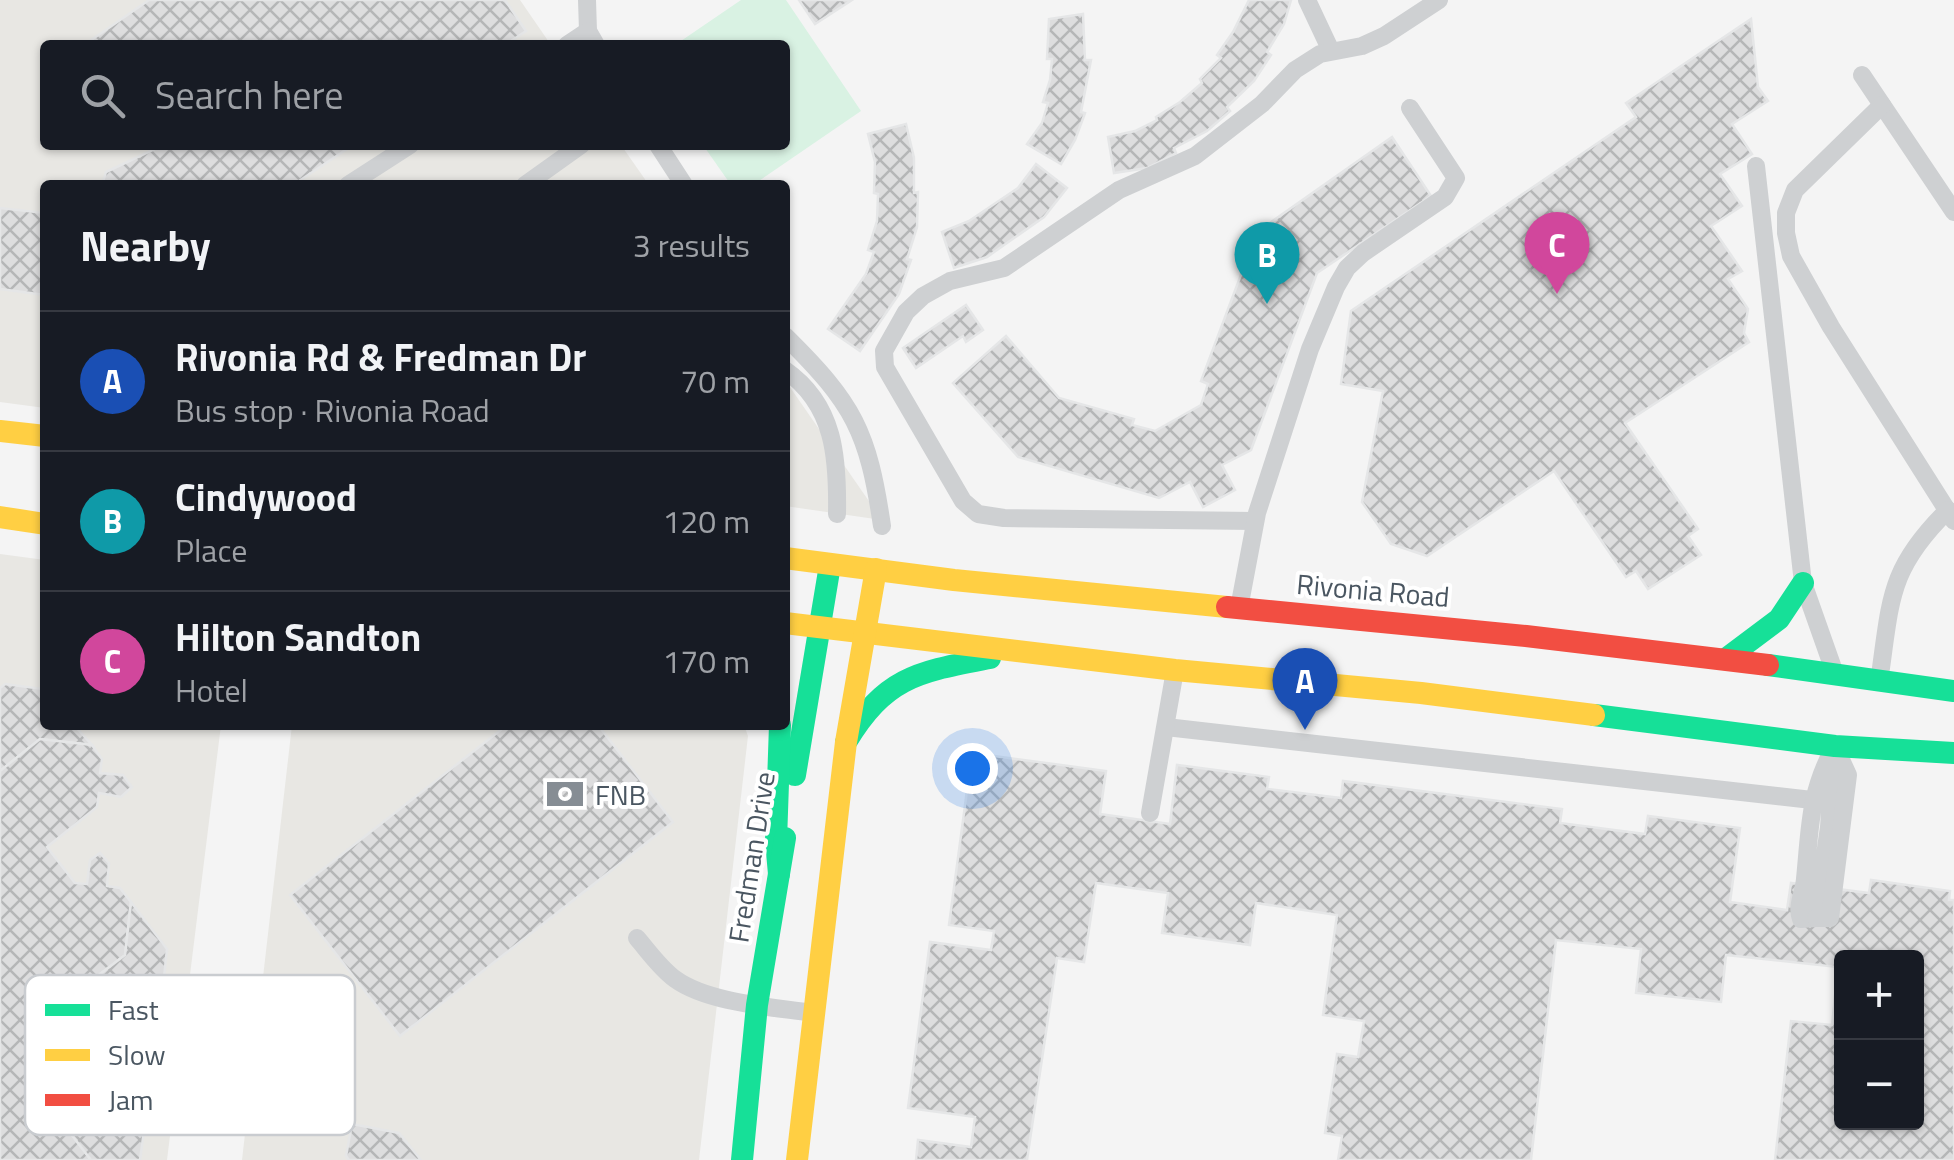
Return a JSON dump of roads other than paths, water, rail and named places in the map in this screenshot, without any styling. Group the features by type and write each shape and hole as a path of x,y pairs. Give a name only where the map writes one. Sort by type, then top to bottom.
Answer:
{"main road":[{"path":"0,431 40,435"},
{"path":"0,517 40,523"},
{"name":"Rivonia Road","path":"790,559 1461,637 1727,658 1954,691"},
{"name":"Fredman Drive","path":"742,1160 757,1005 830,564"},
{"path":"797,1160 846,742 876,569"},
{"path":"1727,658 1779,619 1803,582"},
{"path":"790,624 1175,670 1455,689 1834,746 1954,754"},
{"path":"846,742 870,704 896,683 955,665 1026,651"},
{"path":"779,874 776,841 780,730"}],"lane":[{"path":"588,0 592,38"},
{"path":"1307,0 1331,51"},
{"path":"1255,521 1004,518 978,514 963,501 885,367 884,350 906,312 923,296 950,282 1004,268 1119,190 1195,156 1262,104 1295,70 1320,54 1362,46 1439,0"},
{"path":"1862,75 1954,212"},
{"path":"1879,681 1891,598 1901,568 1920,537 1951,516 1830,327 1791,256 1786,212 1795,190 1882,105"},
{"path":"1239,609 1255,521 1310,349 1347,268 1445,197 1456,178 1410,108"},
{"path":"356,180 402,150"},
{"path":"532,180 574,150"},
{"path":"661,150 680,179"},
{"path":"1756,166 1803,582 1835,675"},
{"path":"790,341 830,381 864,438 873,465 882,526"},
{"path":"790,374 815,400 831,431 838,472 836,514"},
{"path":"1150,813 1175,670"},
{"path":"1166,727 1812,800"},
{"path":"1834,746 1829,827 1816,918 1800,919 1812,800 1834,746"},
{"path":"637,938 677,981 697,990 757,1005 814,1013"}],"place":[{"name":"Hilton Sandton","path":"1557,294"},
{"name":"Cindywood","path":"1267,304"},
{"name":"Rivonia Rd & Fredman Dr","path":"1305,730"},
{"name":"FNB","path":"565,794"}]}
